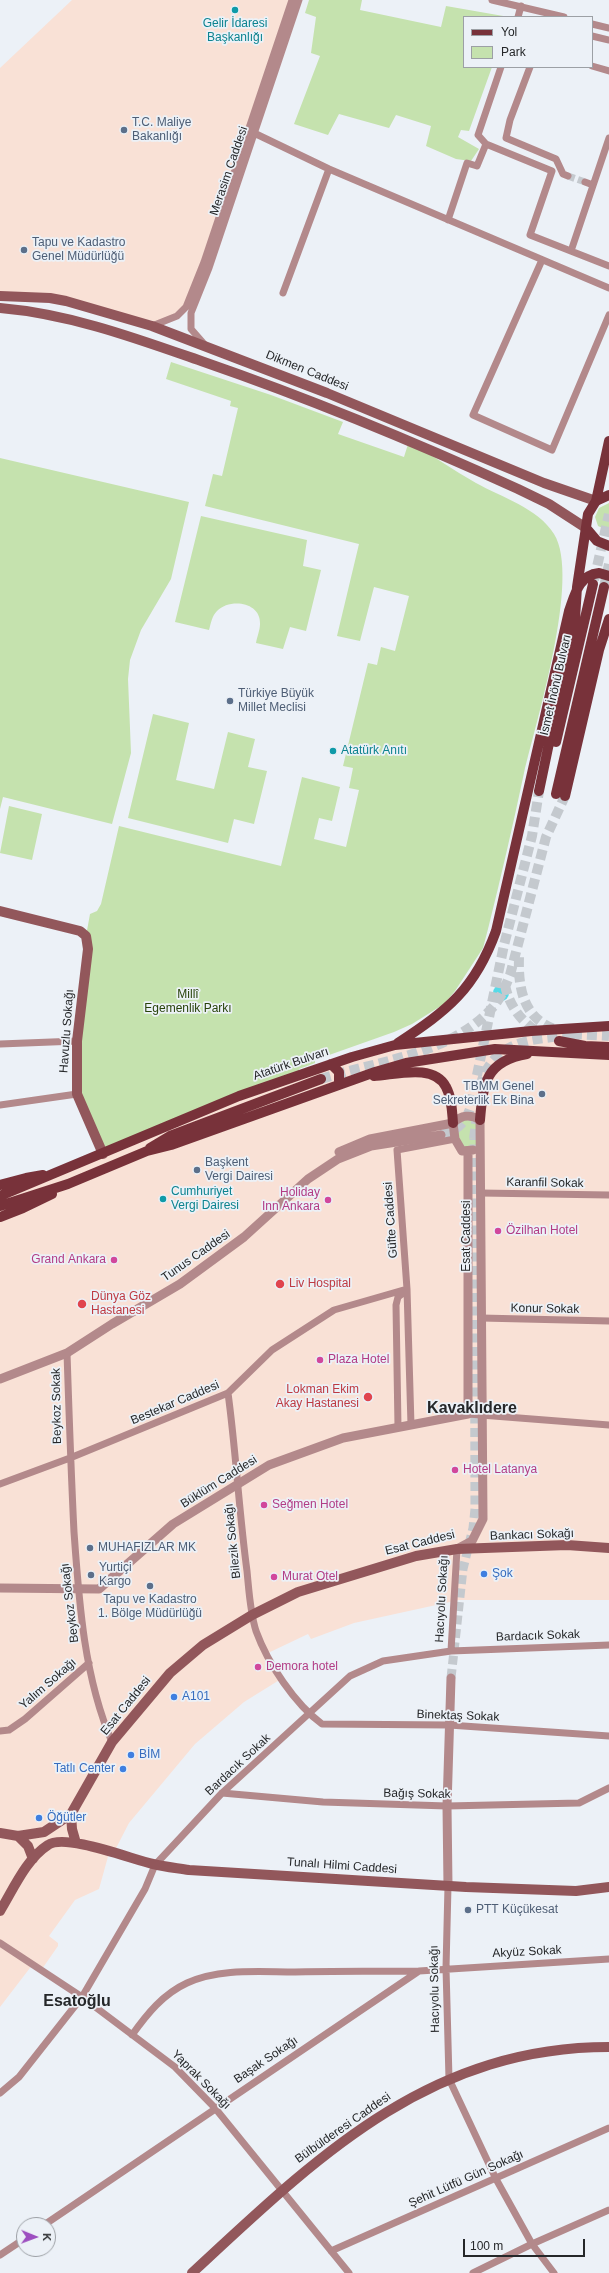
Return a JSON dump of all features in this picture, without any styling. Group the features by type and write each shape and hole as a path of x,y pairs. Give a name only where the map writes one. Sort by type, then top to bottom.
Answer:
{"main road":[{"name":"Dikmen Caddesi","path":"0,296 50,298 66,301 152,326 205,345 544,483 596,501"},
{"path":"46,314 50,298"},
{"path":"61,317 66,301"},
{"name":"Dikmen Caddesi","path":"0,308 46,314 96,326 173,351 321,404 518,489 548,504 586,528"},
{"path":"395,1045 429,1023 462,994 479,970 496,931 569,611 577,587 588,514 596,501 609,440"},
{"path":"596,501 609,495"},
{"path":"586,528 597,541 609,546"},
{"path":"577,587 584,579 594,574 609,576"},
{"name":"İsmet İnönü Bulvarı","path":"577,587 575,619 542,791 593,584"},
{"name":"İsmet İnönü Bulvarı","path":"604,587 561,795 599,650 609,619"},
{"name":"Havuzlu Sokağı","path":"0,911 80,931 86,936 88,949 77,1041 77,1094 103,1154"},
{"name":"Atatürk Bulvarı","path":"0,1196 239,1096 331,1064 395,1045 532,1030 609,1026"},
{"path":"558,1041 585,1046 609,1047"},
{"path":"0,1206 68,1184 147,1151 171,1145 406,1063 495,1049 609,1055"},
{"path":"480,1120 483,1093 494,1069 504,1060 540,1051"},
{"path":"331,1064 339,1072 339,1086"},
{"path":"360,1078 425,1073 435,1076 446,1087 453,1123"},
{"path":"147,1151 170,1136 321,1079"},
{"path":"0,1186 26,1178 53,1174"},
{"path":"0,1217 36,1202 68,1184"},
{"name":"Bankacı Sokağı","path":"457,1549 567,1545 609,1548"},
{"name":"Esat Caddesi","path":"71,1814 112,1742 170,1673 203,1645 252,1615 298,1592 416,1556 457,1549"},
{"path":"0,1833 18,1836 44,1832 71,1814 72,1829 76,1843 52,1842 33,1859 0,1912"},
{"path":"18,1836 28,1846 33,1859"},
{"name":"Tunalı Hilmi Caddesi","path":"76,1843 155,1865 189,1870 448,1886 576,1891 609,1887"},
{"name":"Bülbülderesi Caddesi","path":"192,2273 282,2189 324,2155 365,2125 404,2101 449,2079 506,2059 542,2051 581,2047 609,2047"}],"street":[{"name":"Merasim Caddesi","path":"152,326 176,316 186,307 204,262 292,0"},
{"name":"Merasim Caddesi","path":"205,345 192,329 191,313 209,268 299,0"},
{"path":"492,0 560,16"},
{"path":"518,16 521,6"},
{"path":"593,24 609,28"},
{"path":"593,36 609,40"},
{"path":"593,66 609,70"},
{"path":"501,68 478,136 486,144 552,171 530,235 609,266"},
{"path":"530,68 506,138 556,159 563,174 568,176"},
{"path":"254,133 329,169 609,288"},
{"path":"571,251 609,138"},
{"path":"448,220 467,163 477,166 486,144"},
{"path":"283,293 329,169"},
{"path":"585,182 593,185"},
{"path":"542,260 473,415 552,450 609,315"},
{"path":"0,1044 77,1041"},
{"path":"0,1105 77,1094"},
{"path":"480,1120 476,1117 465,1116 453,1123 455,1139 462,1151 468,1152 473,1150 480,1140"},
{"name":"Esat Caddesi","path":"457,1549 472,1542 483,1519 480,1120"},
{"name":"Tunus Caddesi","path":"308,1179 313,1170 334,1154 370,1139 453,1123"},
{"name":"Tunus Caddesi","path":"0,1379 67,1353 112,1324 180,1284 244,1237 279,1208 294,1190 338,1159 371,1146 441,1135"},
{"name":"Güfte Caddesi","path":"411,1425 407,1289 397,1150 455,1139"},
{"name":"Esat Caddesi","path":"468,1152 468,1414"},
{"name":"Karanfil Sokak","path":"480,1193 609,1195"},
{"path":"398,1427 396,1305 398,1297 407,1289"},
{"name":"Bestekar Caddesi","path":"0,1484 70,1458 228,1393 272,1350 334,1310 407,1289"},
{"name":"Konur Sokak","path":"481,1318 609,1322"},
{"name":"Beykoz Sokak","path":"67,1353 70,1458"},
{"path":"396,1356 408,1356"},
{"name":"Bilezik Sokağı","path":"228,1393 239,1483 243,1543 252,1615 256,1632 278,1676 310,1715"},
{"path":"468,1414 609,1425"},
{"name":"Büklüm Caddesi","path":"0,1588 100,1589 173,1524 269,1465 306,1450 343,1438 468,1414"},
{"name":"Beykoz Sokağı","path":"70,1458 78,1588 89,1663 104,1722 112,1742"},
{"name":"Hacıyolu Sokağı","path":"451,1651 457,1549"},
{"name":"Bardacık Sokak","path":"0,2093 20,2077 82,1997 145,1889 155,1865 222,1793 310,1715 350,1676 383,1661 451,1651 609,1645"},
{"name":"Yalım Sokağı","path":"0,1732 9,1730 25,1720 89,1663"},
{"name":"Hacıyolu Sokağı","path":"451,1678 447,1806 448,1886 446,1968 449,2079 496,2179 532,2244 554,2273"},
{"name":"Binektaş Sokak","path":"310,1715 322,1724 450,1725 609,1736"},
{"name":"Bağış Sokak","path":"222,1793 323,1802 447,1806 580,1803 609,1788"},
{"name":"Yaprak Sokağı","path":"0,1943 82,1997 175,2067 215,2108 349,2273"},
{"name":"Akyüz Sokak","path":"446,1968 609,1959"},
{"name":"Başak Sokağı","path":"56,2217 419,1971 446,1968"},
{"path":"132,2034 149,2011 167,1996 187,1984 212,1975 247,1972 419,1971"},
{"name":"Şehit Lütfü Gün Sokağı","path":"331,2251 609,2128"},
{"path":"473,2273 532,2244 609,2210"},
{"path":"0,2255 16,2244"}],"shaded area":[{"name":"T.C. Maliye Bakanlığı","path":"72,0 292,0 186,307 162,323 96,309 0,296 0,68"},
{"path":"609,1026 609,1600 459,1600 354,1623 311,1639 308,1634 268,1653 281,1679 244,1702 195,1744 129,1823 113,1854 109,1853 99,1889 75,1900 49,1936 58,1943 58,1946 42,1969 33,1964 0,2007 0,1185 43,1175 145,1134 395,1045"}],"green space":[{"path":"309,0 362,0 360,10 441,27 446,6 503,16 463,16 463,68 492,68 469,131 461,130 458,137 479,149 471,161 456,159 426,146 431,126 396,115 389,128 339,114 328,135 294,124 320,56 311,53 316,17 305,13"},
{"name":"Millî Egemenlik Parkı","path":"171,362 271,395 343,422 338,434 404,457 409,441 467,478 529,510 539,517 554,534 561,555 562,582 560,615 546,686 483,948 455,991 444,1004 412,1024 394,1032 315,1060 315,1063 299,1069 299,1075 103,1154 77,1094 86,936 90,914 97,911 101,904 119,826 281,866 302,777 340,787 332,821 319,818 314,839 346,847 359,790 349,788 353,768 343,766 368,663 377,665 381,647 395,651 409,596 374,587 360,641 337,636 359,544 205,506 213,474 222,476 238,408 230,406 231,401 166,379"},
{"path":"0,458 189,502 171,579 141,630 130,660 128,679 131,753 112,824 3,797 0,809"},
{"path":"609,503 609,531 598,526 595,517 599,508"},
{"path":"201,516 307,540 303,566 321,570 306,631 290,627 283,649 256,643 260,626 259,617 256,611 244,604 229,604 217,611 213,617 209,630 175,622"},
{"path":"153,714 189,723 176,780 214,789 228,732 255,739 248,767 267,771 254,824 234,819 228,843 128,818"},
{"path":"9,806 42,814 32,860 0,853"},
{"path":"476,1117 480,1141 473,1150 458,1146 456,1120"}],"water":[{"path":"498,985 504,985 509,990 507,999 504,1001 498,1001 493,996 493,990"}],"tunnel":[{"path":"568,176 585,182"},
{"path":"594,580 609,514"},
{"path":"604,587 609,564"},
{"path":"441,1135 459,1126 470,1109 504,945 532,836 539,791"},
{"path":"321,1079 390,1061 436,1046 457,1036 476,1023 496,1004 510,975 546,837 565,796"},
{"path":"519,957 520,980 525,1001 537,1018 546,1025 557,1030"},
{"path":"505,985 507,993 517,1013 528,1025 541,1034"},
{"path":"572,1034 609,1036"},
{"path":"480,1087 486,1071 495,1059 506,1050 518,1044 532,1040 579,1036"},
{"path":"474,1139 477,1115"},
{"path":"451,1678 463,1569 473,1528 475,1509 474,1139"}],"place":[{"name":"Gelir İdaresi Başkanlığı","path":"235,10"},
{"name":"T.C. Maliye Bakanlığı","path":"124,130"},
{"name":"Tapu ve Kadastro Genel Müdürlüğü","path":"24,250"},
{"name":"Türkiye Büyük Millet Meclisi","path":"230,701"},
{"name":"Atatürk Anıtı","path":"333,751"},
{"name":"TBMM Genel Sekreterlik Ek Bina","path":"542,1094"},
{"name":"Başkent Vergi Dairesi","path":"197,1170"},
{"name":"Cumhuriyet Vergi Dairesi","path":"163,1199"},
{"name":"Holiday Inn Ankara","path":"328,1200"},
{"name":"Özilhan Hotel","path":"498,1231"},
{"name":"Grand Ankara","path":"114,1260"},
{"name":"Liv Hospital","path":"280,1284"},
{"name":"Dünya Göz Hastanesi","path":"82,1304"},
{"name":"Plaza Hotel","path":"320,1360"},
{"name":"Lokman Ekim Akay Hastanesi","path":"368,1397"},
{"name":"Hotel Latanya","path":"455,1470"},
{"name":"Seğmen Hotel","path":"264,1505"},
{"name":"MUHAFIZLAR MK","path":"90,1548"},
{"name":"Şok","path":"484,1574"},
{"name":"Yurtiçi Kargo","path":"91,1575"},
{"name":"Murat Otel","path":"274,1577"},
{"name":"Tapu ve Kadastro 1. Bölge Müdürlüğü","path":"150,1586"},
{"name":"Demora hotel","path":"258,1667"},
{"name":"A101","path":"174,1697"},
{"name":"BİM","path":"131,1755"},
{"name":"Tatlı Center","path":"123,1769"},
{"name":"Öğütler","path":"39,1818"},
{"name":"PTT Küçükesat","path":"468,1910"}],"district":[{"name":"Kavaklıdere","path":"472,1409"},
{"name":"Esatoğlu","path":"77,2002"}]}
